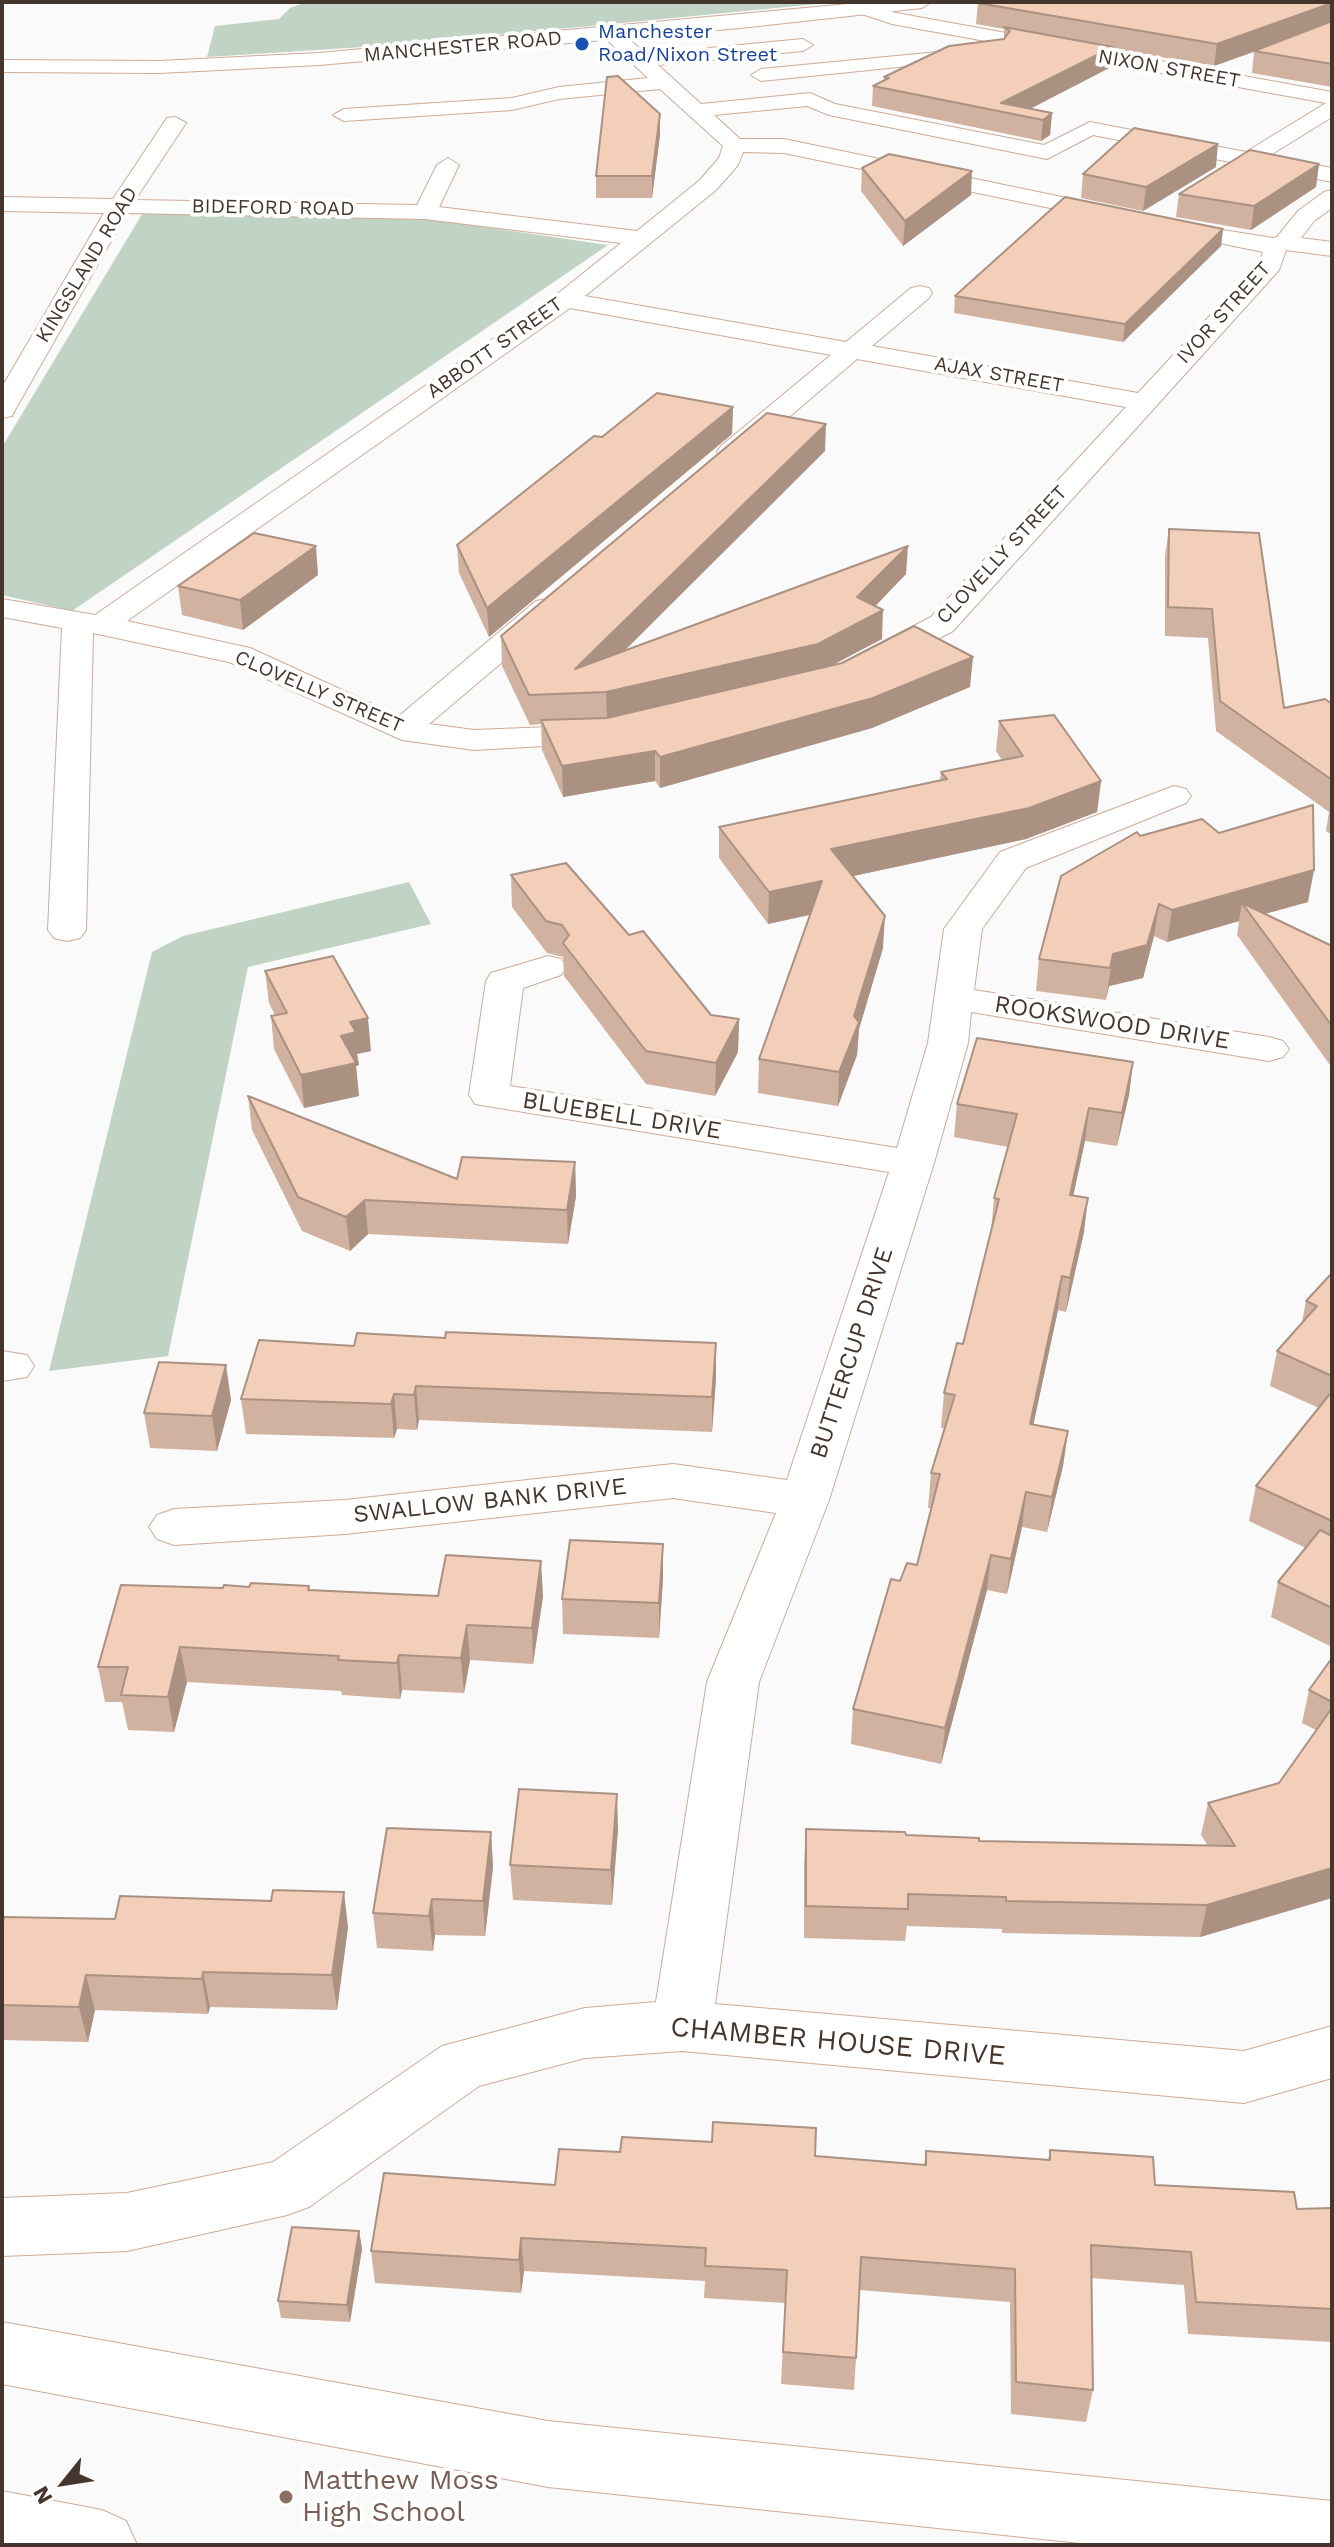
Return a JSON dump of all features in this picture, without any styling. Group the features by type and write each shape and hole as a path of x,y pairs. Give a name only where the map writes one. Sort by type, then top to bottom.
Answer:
{"street":[{"name":"MANCHESTER ROAD","path":"2,66 241,64 612,34 922,2"},
{"name":"NIXON STREET","path":"866,9 884,17 940,28 1332,98"},
{"path":"877,38 925,33 940,28"},
{"path":"612,34 734,145 784,146 1147,222 1284,239 1332,249"},
{"path":"641,61 830,42"},
{"path":"744,77 1012,50 1029,44"},
{"path":"1213,77 1258,61"},
{"path":"344,115 512,104 559,93 698,82"},
{"path":"695,111 810,99 829,109 1047,152 1090,128 1332,175"},
{"path":"1225,174 1332,108"},
{"name":"KINGSLAND ROAD","path":"2,410 121,204 175,123"},
{"name":"ABBOTT STREET","path":"89,623 565,300 708,185 730,160 734,145"},
{"path":"425,212 448,165"},
{"name":"IVOR STREET","path":"1144,402 1270,265 1284,239 1306,216 1332,197"},
{"name":"BIDEFORD ROAD","path":"2,204 425,212 640,238"},
{"path":"1147,222 1172,207"},
{"path":"1284,239 1332,231"},
{"path":"707,472 920,293"},
{"name":"AJAX STREET","path":"565,300 1144,402"},
{"name":"CLOVELLY STREET","path":"841,677 942,624 1144,402"},
{"path":"402,730 573,586"},
{"name":"CLOVELLY STREET","path":"2,608 239,655 402,730 474,740 607,735 637,728"},
{"path":"67,930 89,623"},
{"name":"BUTTERCUP DRIVE","path":"682,2026 733,1682 805,1500 913,1163 948,1043 963,929 1013,860 1174,796"},
{"name":"BLUEBELL DRIVE","path":"548,967 505,981 489,1095 913,1163"},
{"name":"ROOKSWOOD DRIVE","path":"954,998 1269,1049"},
{"name":"SWALLOW BANK DRIVE","path":"174,1527 345,1517 673,1481 805,1500"},
{"name":"CHAMBER HOUSE DRIVE","path":"2,2227 127,2222 287,2187 463,2064 585,2033 682,2026 1244,2077 1332,2052"},
{"path":"2,2353 548,2454 1332,2535"},
{"path":"2,2525 102,2545"}],"green space":[{"path":"306,2 838,2 394,45 207,57 215,26 279,19 290,8"},
{"path":"144,211 422,218 608,245 72,611 2,595 2,447"},
{"path":"409,882 431,924 248,967 168,1356 49,1371 152,952 183,936"}],"building":[{"path":"978,3 1332,3 1217,44"},
{"path":"1332,21 1332,64 1254,51"},
{"path":"1004,27 1113,47 1001,103 1052,113 1043,120 873,86 889,78 884,77 949,46 1004,39 1010,31"},
{"path":"618,76 660,114 652,176 596,176 607,77"},
{"path":"1134,128 1218,144 1146,187 1083,174"},
{"path":"1250,150 1319,164 1254,206 1179,194"},
{"path":"889,154 972,171 905,221 862,168"},
{"path":"1065,197 1223,229 1125,324 955,296"},
{"path":"657,393 733,407 487,608 457,545 594,436 602,437"},
{"path":"767,413 826,424 575,669 908,546 857,597 883,610 818,644 606,692 529,695 501,636"},
{"path":"1169,529 1259,533 1284,708 1325,699 1332,704 1332,780 1220,701 1212,609 1168,607"},
{"path":"254,533 316,546 240,600 178,586"},
{"path":"914,626 973,657 873,698 660,757 655,751 562,766 541,720 607,718 842,663"},
{"path":"1054,715 1101,781 1029,808 831,849 885,916 854,1016 859,1022 839,1072 759,1059 822,881 769,892 719,827 947,779 941,772 1023,756 999,721"},
{"path":"1313,805 1314,870 1172,910 1159,904 1147,945 1113,954 1110,968 1039,959 1061,876 1137,832 1140,836 1202,819 1219,833"},
{"path":"566,863 629,935 643,931 711,1015 739,1019 716,1063 646,1051 563,943 569,935 562,925 546,921 511,875"},
{"path":"1242,903 1332,946 1332,1026"},
{"path":"333,956 368,1018 350,1022 356,1032 341,1036 356,1063 301,1075 271,1016 287,1013 265,971"},
{"path":"977,1038 1133,1062 1122,1113 1089,1108 1070,1195 1088,1198 1070,1278 1062,1276 1030,1424 1068,1431 1052,1497 1026,1492 1011,1559 991,1555 945,1728 853,1709 891,1579 900,1581 907,1563 917,1565 940,1474 931,1473 955,1395 944,1393 957,1343 963,1344 999,1199 994,1198 1017,1114 957,1104"},
{"path":"248,1096 457,1179 462,1157 575,1162 567,1210 365,1200 346,1217 298,1197"},
{"path":"1332,1273 1332,1376 1277,1351 1317,1306 1306,1301"},
{"path":"446,1332 716,1343 712,1397 416,1386 414,1395 394,1394 391,1404 241,1399 259,1340 354,1346 357,1333 445,1338"},
{"path":"159,1362 226,1365 212,1416 144,1413"},
{"path":"1329,1395 1332,1396 1332,1521 1256,1486"},
{"path":"1320,1530 1332,1536 1332,1608 1278,1582"},
{"path":"570,1540 663,1544 659,1603 562,1599"},
{"path":"446,1555 541,1561 532,1628 467,1625 461,1658 399,1655 397,1663 338,1660 339,1656 180,1647 168,1697 121,1695 128,1667 98,1667 121,1585 223,1588 224,1585 249,1587 251,1583 309,1586 308,1590 438,1596"},
{"path":"1332,1658 1332,1702 1309,1690"},
{"path":"1332,1708 1332,1868 1207,1905 1006,1901 1006,1897 908,1894 908,1909 806,1906 806,1829 905,1832 906,1835 979,1838 979,1841 1235,1846 1208,1803 1279,1783"},
{"path":"519,1789 617,1794 611,1870 510,1865"},
{"path":"387,1828 491,1832 483,1901 432,1899 429,1916 373,1913"},
{"path":"273,1890 344,1892 332,1975 203,1972 202,1979 86,1975 79,2007 2,2005 4,1917 115,1919 120,1896 271,1901"},
{"path":"713,2122 816,2128 815,2156 926,2165 926,2151 1050,2160 1050,2150 1153,2157 1155,2185 1294,2192 1297,2209 1332,2208 1332,2309 1196,2302 1191,2252 1091,2245 1093,2390 1016,2382 1015,2269 861,2257 856,2358 783,2352 787,2270 705,2266 706,2248 521,2238 519,2260 371,2251 384,2173 555,2185 559,2149 620,2152 622,2137 712,2142"},
{"path":"292,2227 359,2231 347,2305 278,2301"}],"place":[{"name":"Manchester Road/Nixon Street","path":"582,44"},
{"name":"Matthew Moss High School","path":"286,2497"}]}
